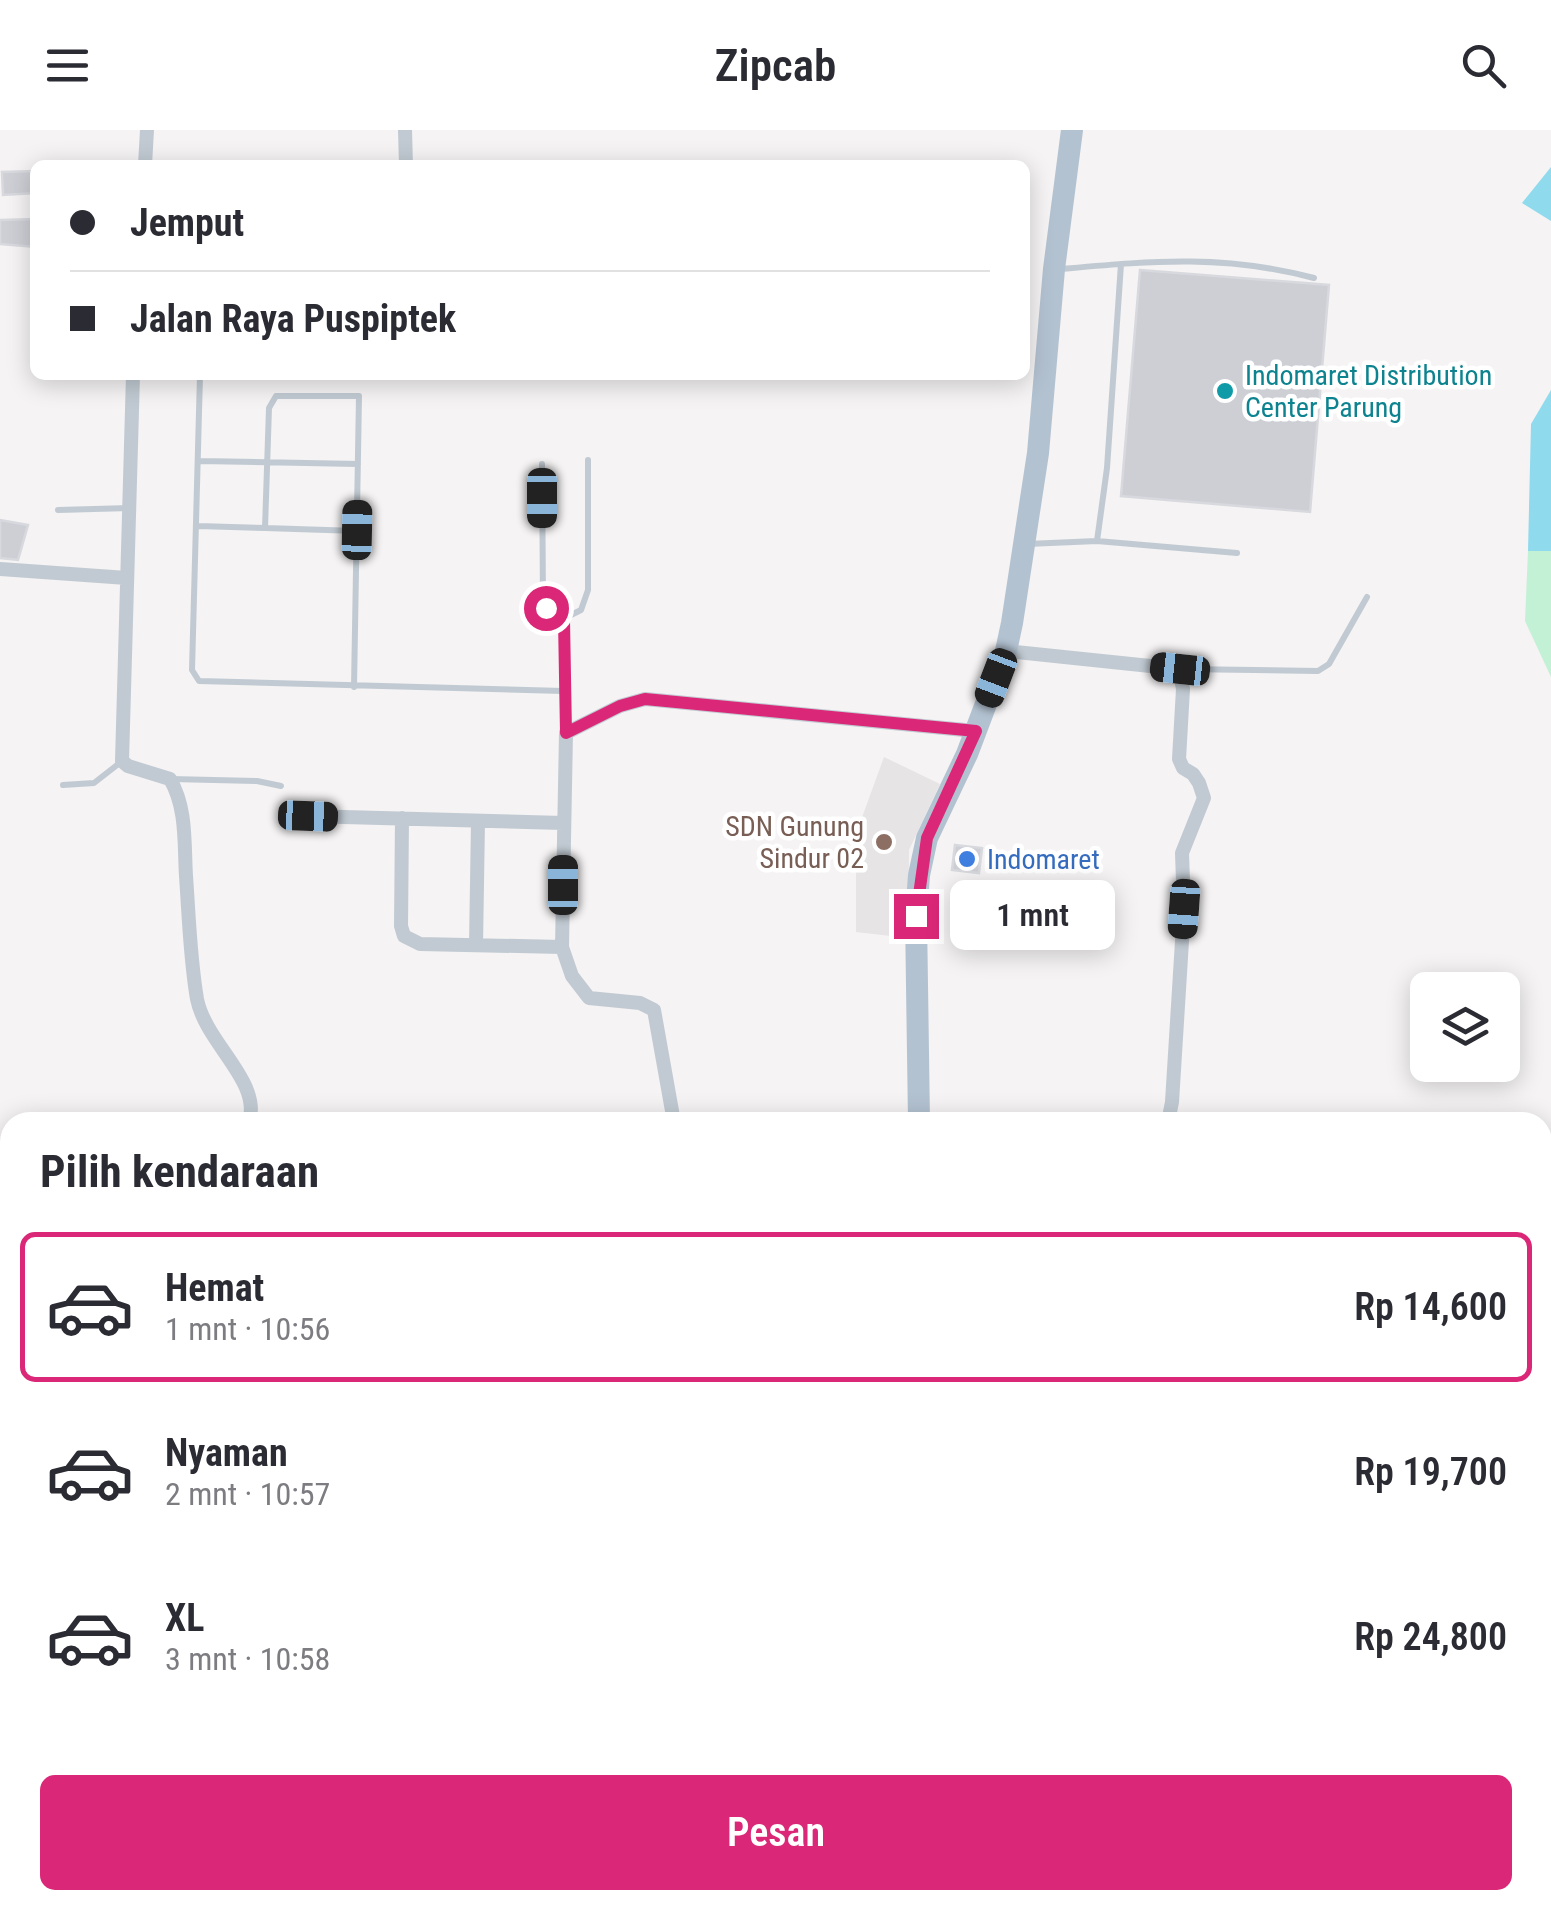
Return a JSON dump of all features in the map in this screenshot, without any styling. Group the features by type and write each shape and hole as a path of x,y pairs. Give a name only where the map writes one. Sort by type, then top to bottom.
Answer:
{"main road":[{"path":"918,1112 919,875 927,838 976,731 1006,651 1038,453 1054,269 1072,130"}],"street":[{"path":"145,160 147,130"},
{"path":"405,130 406,160"},
{"path":"134,380 122,761 170,779 182,808 192,967 199,1009 212,1038 244,1081 250,1112"},
{"path":"0,569 127,578"},
{"path":"1006,651 1180,669 1183,689 1179,759 1183,768 1194,774 1204,798 1182,853 1184,909 1170,1112"},
{"path":"672,1112 654,1010 640,1003 589,998 572,976 562,947 566,733 620,706 645,699 976,731"},
{"path":"308,816 563,823"},
{"path":"402,818 404,936 420,944 562,947"},
{"path":"476,945 478,820"}],"lane":[{"path":"1054,269 1221,260 1314,278"},
{"path":"1097,542 1107,468 1121,264"},
{"path":"200,380 192,670 198,681 563,691"},
{"path":"266,528 269,408 276,396 355,395 360,400 354,686"},
{"path":"200,460 358,464"},
{"path":"564,620 582,610 588,590 588,460"},
{"path":"542,464 543,600 546,608 564,620"},
{"path":"58,510 132,508"},
{"path":"198,526 357,530"},
{"path":"1026,544 1097,542 1237,552"},
{"path":"1180,669 1318,671 1329,664 1367,597"},
{"path":"564,620 566,733"},
{"path":"64,785 94,782 122,761"},
{"path":"170,779 257,781 280,786"}],"shaded area":[{"name":"SDN Gunung Sindur 02","path":"884,757 940,784 909,850 908,938 856,932 856,834"}],"green space":[{"path":"1528,551 1551,551 1551,677 1525,621"}],"water":[{"path":"1551,167 1551,221 1522,203"},
{"path":"1551,390 1551,551 1528,551 1531,424"}],"building":[{"path":"30,171 30,193 3,195 2,172"},
{"path":"30,219 30,247 0,244 0,220"},
{"name":"Indomaret Distribution Center Parung","path":"1140,270 1329,285 1310,512 1121,496"},
{"path":"0,520 28,525 18,560 0,558"},
{"name":"Indomaret","path":"955,845 982,848 979,873 952,870"}],"place":[{"name":"Indomaret Distribution Center Parung","path":"1225,391"},
{"name":"SDN Gunung Sindur 02","path":"884,842"},
{"name":"Indomaret","path":"967,859"}],"route":[{"path":"546,608 564,620 566,733 620,706 645,699 976,731 927,838 916,916"}]}
